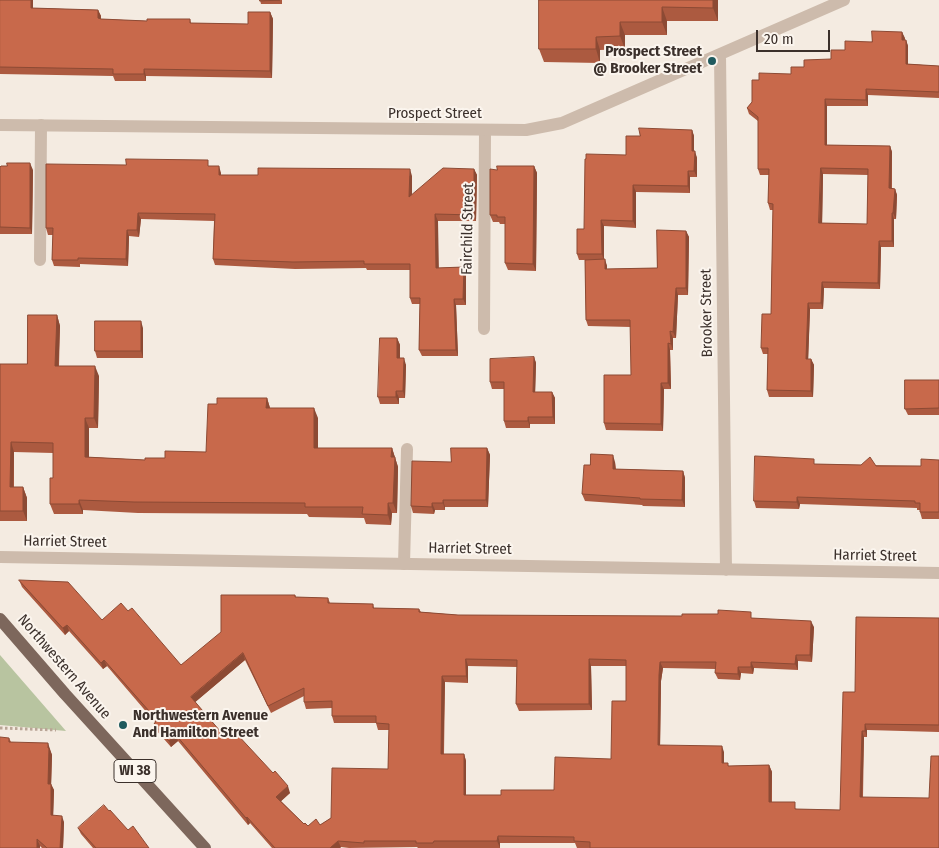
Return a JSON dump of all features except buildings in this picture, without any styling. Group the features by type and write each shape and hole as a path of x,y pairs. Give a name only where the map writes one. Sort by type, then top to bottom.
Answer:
{"main road":[{"name":"Northwestern Avenue","path":"0,619 65,694 205,848"}],"street":[{"name":"Prospect Street","path":"0,125 526,130 562,123 844,0"},
{"name":"Brooker Street","path":"720,55 726,570"},
{"path":"40,260 41,125"},
{"name":"Fairchild Street","path":"484,329 485,130"},
{"path":"404,564 407,449"},
{"name":"Harriet Street","path":"0,557 939,573"}],"path":[{"path":"0,728 56,730"}],"green space":[{"path":"0,655 66,731 0,725"}],"place":[{"name":"Prospect Street @ Brooker Street","path":"712,61"},
{"name":"Northwestern Avenue And Hamilton Street","path":"123,725"}]}
